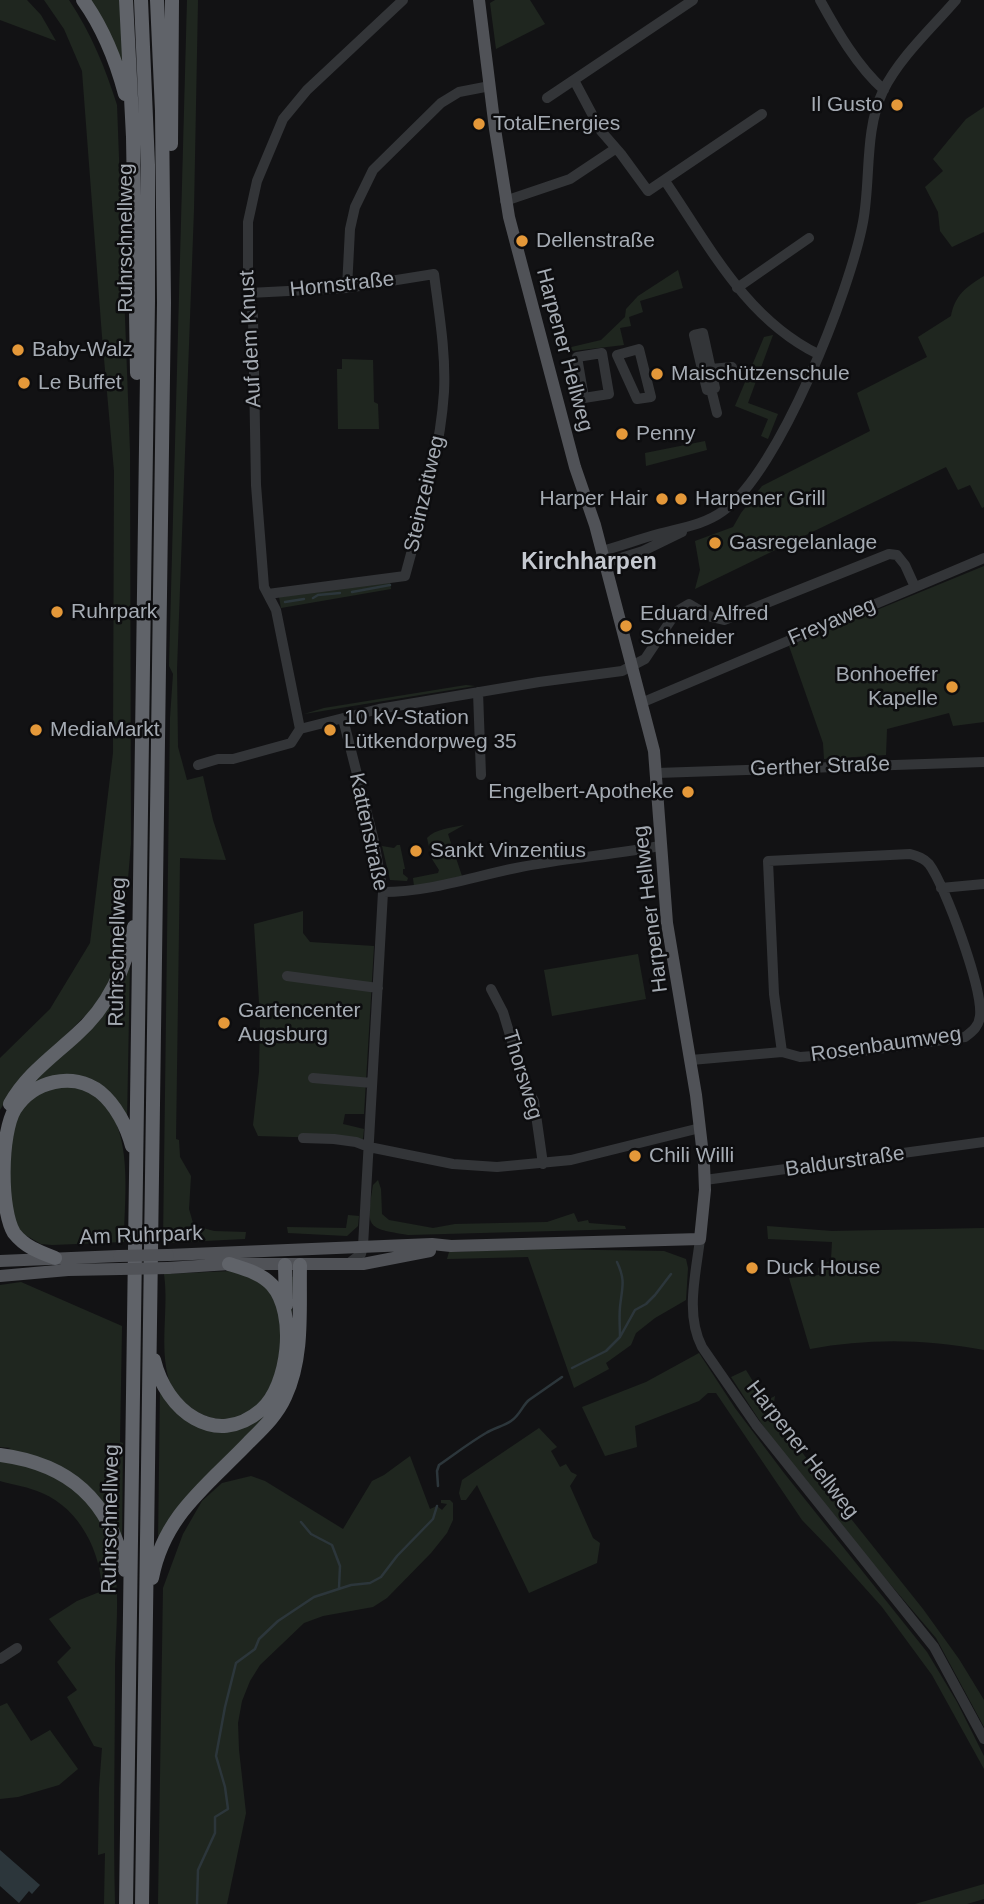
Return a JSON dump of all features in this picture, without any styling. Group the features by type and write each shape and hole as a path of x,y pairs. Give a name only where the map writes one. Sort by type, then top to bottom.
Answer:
{"highway":[{"path":"83,0 100,26 116,62 133,137"},
{"path":"126,0 133,137 137,386 145,484"},
{"name":"Ruhrschnellweg","path":"126,1904 148,197 141,0"},
{"name":"Ruhrschnellweg","path":"142,1904 164,197 157,0"},
{"path":"164,197 172,137 172,4"},
{"path":"0,1130 6,1111 21,1086 89,1022 112,991 127,955 140,888"},
{"path":"55,1258 24,1244 9,1225 5,1211 2,1176 4,1142 15,1109 27,1096 48,1083 60,1081 85,1084 102,1094 118,1113 127,1130 135,1157 136,1173"},
{"path":"229,1264 254,1272 273,1287 282,1302 286,1320"},
{"path":"150,1328 157,1371 171,1397 186,1413 199,1422 221,1426 242,1421 263,1408 274,1394 283,1371 293,1265"},
{"path":"146,1625 153,1572 174,1521 197,1492 269,1422 286,1395 297,1362 293,1265"},
{"path":"0,1455 35,1461 58,1470 94,1499 119,1545 127,1578 130,1623"}],"main road":[{"name":"Harpener Hellweg","path":"480,0 505,201 575,467 588,500 650,732 657,773 667,923 700,1128 705,1180 700,1239"},
{"name":"Am Ruhrpark","path":"0,1276 282,1250 700,1239"},
{"name":"Am Ruhrpark","path":"168,1261 347,1265 394,1259 451,1246"},
{"path":"282,1250 293,1265"},
{"name":"Am Ruhrpark","path":"0,1262 55,1258 119,1263"},
{"name":"Am Ruhrpark","path":"0,1262 16,1274"}],"street":[{"name":"Auf dem Knust","path":"300,729 276,610 264,587 259,536 253,316 247,247 251,210 257,181 283,119 307,90 403,0"},
{"path":"547,98 575,82 693,0"},
{"path":"820,0 836,29 884,90"},
{"path":"603,557 697,524 723,512 757,476 793,411 818,354 857,250 864,214 874,123 884,90 910,52 956,0"},
{"path":"575,82 601,131 648,191 762,114"},
{"path":"347,288 350,229 355,207 373,170 441,103 459,92 489,86"},
{"path":"505,201 570,179 615,149"},
{"path":"665,181 737,288 772,324 818,354"},
{"path":"737,288 809,238"},
{"name":"Hornstraße","path":"249,293 347,288 434,274"},
{"name":"Steinzeitweg","path":"268,594 405,576 442,420 443,355 434,274"},
{"path":"712,389 707,390 694,334 703,332 715,388 712,389 717,413"},
{"path":"603,357 639,349 650,397 637,399 618,355"},
{"path":"602,353 603,357 609,394 584,398 577,357 602,353"},
{"path":"711,369 733,368"},
{"path":"198,765 218,759 233,759 291,743 300,729 375,710 622,671 645,659 677,611 689,604 711,617 724,620 889,554 897,555 905,565 915,587"},
{"name":"Freyaweg","path":"641,703 984,558"},
{"path":"478,692 481,775"},
{"name":"Kattenstraße","path":"343,719 374,841 383,892 363,1246"},
{"name":"Gerther Straße","path":"657,773 984,762"},
{"path":"383,892 411,892 517,867 616,855 660,846"},
{"name":"Rosenbaumweg","path":"691,1060 782,1052 800,1057 850,1053 965,1037 972,1032 980,1018 974,971 941,888 925,859 910,854 768,861 774,994 782,1052"},
{"path":"941,888 984,884"},
{"path":"287,976 298,975 321,981 378,988"},
{"name":"Thorsweg","path":"491,989 503,1012 526,1085 534,1101 543,1164"},
{"path":"313,1078 372,1083"},
{"path":"303,1138 356,1142 453,1164 497,1167 571,1160 700,1128"},
{"name":"Baldurstraße","path":"705,1180 984,1142"},
{"name":"Harpener Hellweg","path":"700,1239 693,1314 696,1335 702,1347 756,1425 934,1647 984,1739"},
{"path":"347,1265 361,1254 363,1246 375,1257 394,1259"},
{"path":"0,1658 17,1647"}],"shaded area":[{"path":"0,0 27,0 41,15 56,41 0,20"},
{"path":"44,0 69,0 97,51 117,105 130,452 131,843 123,938 110,983 90,1011 14,1086 0,1110 0,1058 50,1009 90,943 113,753 114,471 82,71 64,29"},
{"path":"88,0 120,0 124,72"},
{"path":"187,0 198,0 194,209 177,669 178,747 187,780 203,776 226,860 180,858 176,1139 179,1140 180,1157 191,1176 189,1209 193,1223 214,1231 246,1232 245,1239 163,1243 170,718 173,674 169,666"},
{"path":"495,0 530,0 545,24 496,49 490,3"},
{"path":"984,107 984,232 952,247 940,231 938,212 925,187 943,171 933,159 966,119"},
{"path":"678,270 683,288 640,301 643,312 629,317 631,326 620,328 624,345 564,352 563,349 601,340 625,317 626,309 638,296"},
{"path":"984,276 984,507 982,508 970,485 958,490 946,467 695,589 700,570 695,541 733,527 762,486 870,431 857,393 927,357 918,337 951,316 955,302 962,292"},
{"path":"773,335 748,403 778,414 768,439 761,436 768,419 735,406 764,337"},
{"path":"342,359 373,360 374,402 378,404 379,429 338,429 337,369 342,369"},
{"path":"705,441 707,450 646,466 645,453"},
{"path":"984,566 984,722 953,726 949,713 887,729 886,755 824,759 823,743 789,646"},
{"path":"390,581 391,589 281,608 279,597"},
{"path":"466,685 475,686 304,714 324,708"},
{"path":"464,825 448,834 462,876 417,888 414,886 413,878 438,873 439,870 432,859 427,838 439,831"},
{"path":"400,845 405,869 403,874 408,878 407,881 390,880 382,846 394,848"},
{"path":"303,911 303,933 310,942 374,946 364,1114 345,1114 343,1124 364,1129 363,1139 258,1136 253,1125 259,1072 260,1018 254,924"},
{"path":"638,954 646,999 552,1016 544,970"},
{"path":"130,961 127,1122 94,1083 24,1090 73,1044"},
{"path":"74,1086 98,1098 110,1111 118,1127 125,1165 124,1242 41,1244 27,1236 24,1238 8,1209 8,1151 16,1117 26,1103 49,1088"},
{"path":"378,1180 382,1214 389,1220 433,1228 455,1224 547,1222 574,1213 578,1222 588,1220 589,1223 625,1226 626,1229 408,1235 394,1233 372,1224 370,1218 373,1185"},
{"path":"348,1215 359,1216 358,1226 347,1236 288,1233 287,1227 346,1228"},
{"path":"767,1226 832,1231 984,1228 984,1350 897,1341 810,1349 789,1278 819,1275 818,1268 831,1260 832,1242 768,1239"},
{"path":"535,1249 664,1251 686,1259 686,1300 636,1333 631,1345 606,1363 609,1369 574,1388 528,1257 447,1259 449,1252"},
{"path":"231,1271 258,1281 272,1293 279,1309 281,1339 275,1373 260,1402 250,1412 236,1418 220,1419 191,1408 171,1386 164,1340 164,1274"},
{"path":"290,1276 293,1277 291,1362 271,1411 158,1546 160,1387 211,1430 273,1401"},
{"path":"21,1282 122,1326 122,1544 100,1500 5,1450 11,1448 0,1447 0,1285"},
{"path":"699,1353 735,1408 784,1473 927,1652 957,1702 984,1756 984,1769 932,1675 882,1607 802,1520 716,1393 708,1393 699,1401 635,1426 637,1447 605,1456 582,1407 646,1382"},
{"path":"746,1370 765,1401 775,1396 773,1408 799,1448 959,1659 984,1700 984,1727 936,1638 773,1441 731,1377"},
{"path":"539,1428 557,1447 551,1451 560,1467 566,1464 571,1472 577,1475 570,1486 593,1538 600,1543 597,1563 529,1593 477,1485 466,1500 461,1500 459,1493 462,1480"},
{"path":"410,1456 430,1509 437,1506 442,1510 447,1504 441,1503 441,1500 450,1500 453,1503 453,1520 447,1533 387,1598 373,1607 323,1616 304,1623 260,1665 242,1701 238,1723 246,1813 227,1904 158,1904 163,1588 183,1534 202,1501 222,1483 251,1476 265,1481 343,1529 372,1481"},
{"path":"0,1460 41,1469 78,1493 98,1517 112,1554 117,1594 115,1904 104,1904 105,1853 98,1855 102,1748 94,1746 67,1697 77,1690 57,1662 71,1648 49,1619 77,1601 102,1591 98,1561 86,1533 55,1500 42,1493 0,1481"},
{"path":"7,1703 31,1741 50,1730 78,1769 59,1785 18,1797 0,1799 0,1706"},
{"path":"0,1850 40,1885 32,1894 29,1891 19,1903 0,1886"},
{"path":"984,1884 984,1899 967,1904 915,1904"}],"waterway":[{"path":"352,592 390,585"},
{"path":"313,598 340,593"},
{"path":"285,602 304,599"},
{"path":"617,1262 623,1284 620,1337"},
{"path":"572,1368 606,1351 620,1337 635,1310 646,1304 671,1274"},
{"path":"438,1486 439,1465 489,1431 511,1421 529,1400 562,1377"},
{"path":"197,1904 198,1870 215,1833 215,1817 228,1809 216,1756 236,1663 255,1649 259,1639 278,1621 314,1597 351,1585 370,1583 381,1577 397,1556 433,1519 437,1506"},
{"path":"301,1522 311,1534 332,1545 340,1566 339,1588"}],"place":[{"name":"Il Gusto","path":"897,105"},
{"name":"TotalEnergies","path":"479,124"},
{"name":"Dellenstraße","path":"522,241"},
{"name":"Baby-Walz","path":"18,350"},
{"name":"Maischützenschule","path":"657,374"},
{"name":"Le Buffet","path":"24,383"},
{"name":"Penny","path":"622,434"},
{"name":"Harper Hair","path":"662,499"},
{"name":"Harpener Grill","path":"681,499"},
{"name":"Gasregelanlage","path":"715,543"},
{"name":"Ruhrpark","path":"57,612"},
{"name":"Eduard Alfred Schneider","path":"626,626"},
{"name":"Bonhoeffer Kapelle","path":"952,687"},
{"name":"MediaMarkt","path":"36,730"},
{"name":"10 kV-Station Lütkendorpweg 35","path":"330,730"},
{"name":"Engelbert-Apotheke","path":"688,792"},
{"name":"Sankt Vinzentius","path":"416,851"},
{"name":"Gartencenter Augsburg","path":"224,1023"},
{"name":"Chili Willi","path":"635,1156"},
{"name":"Duck House","path":"752,1268"}],"district":[{"name":"Kirchharpen","path":"589,563"}]}
